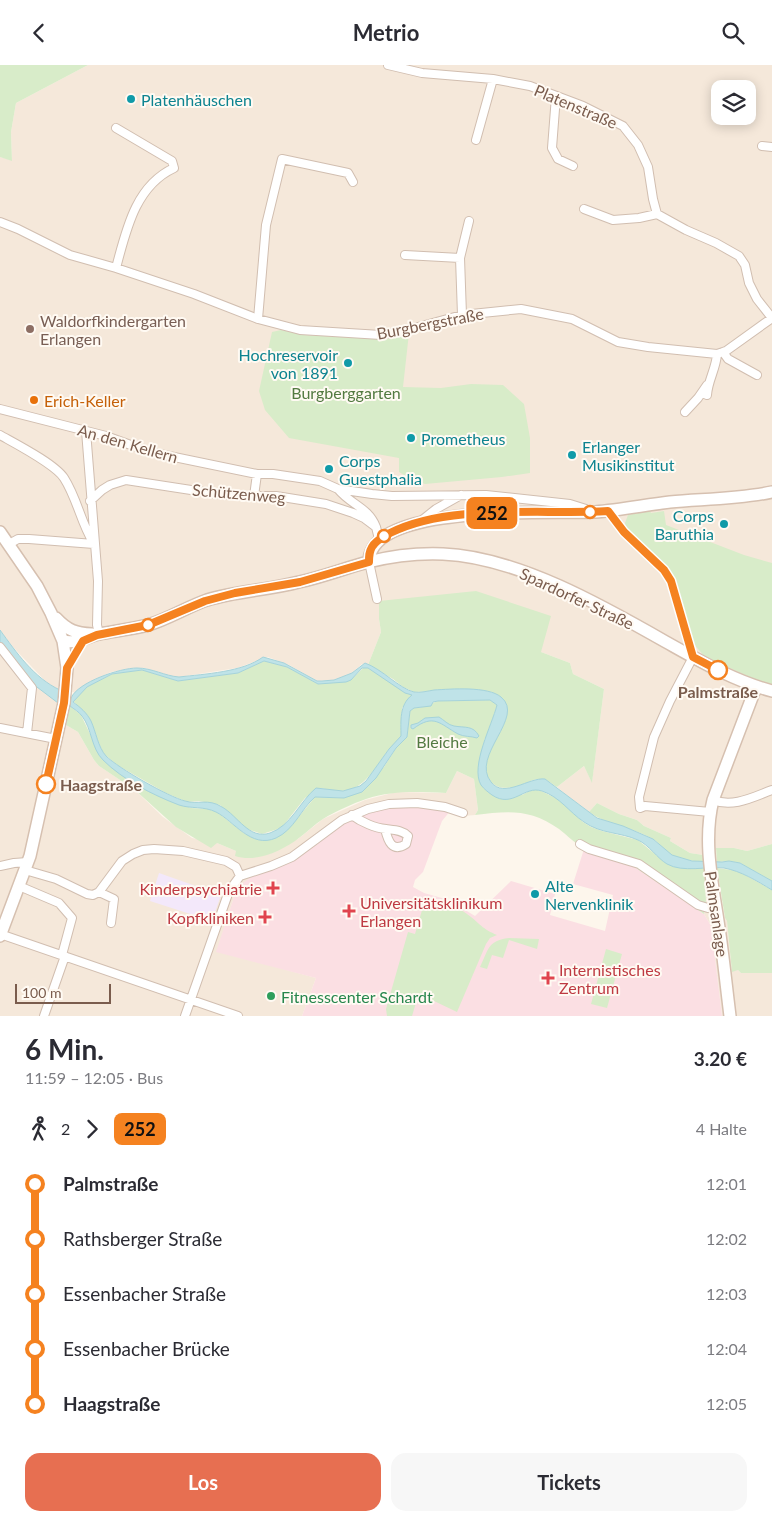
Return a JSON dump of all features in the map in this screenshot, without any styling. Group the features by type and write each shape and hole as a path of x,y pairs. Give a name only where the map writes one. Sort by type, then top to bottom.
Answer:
{"street":[{"name":"Platenstraße","path":"388,65 422,73 493,79 530,87 583,106 623,126 638,145 648,167 657,214"},
{"path":"476,140 493,79"},
{"path":"556,96 552,148 558,159 573,166"},
{"path":"116,128 172,161 174,168 157,179 132,213 116,268"},
{"path":"762,146 772,147"},
{"path":"258,319 266,225 282,159 348,173 353,182"},
{"path":"584,209 613,220 657,214 739,256 745,265 748,283 757,299 772,318 720,353 708,383 698,398 685,411"},
{"path":"462,315 460,258 469,221"},
{"name":"Burgbergstraße","path":"0,222 70,255 194,294 258,319 306,331 381,335 462,315 521,309 572,319 618,342 648,347 720,353"},
{"path":"405,255 460,258"},
{"path":"720,353 757,375"},
{"path":"707,395 708,383"},
{"name":"An den Kellern","path":"0,409 86,431 150,452 257,474 273,474 320,481 338,489 392,496 463,494 570,505 595,512"},
{"path":"86,431 90,501 98,581 98,635"},
{"path":"0,435 62,474 94,544"},
{"path":"254,496 257,474"},
{"name":"Schützenweg","path":"90,501 110,485 126,480 217,494 276,496 326,504 359,515 376,527"},
{"name":"An den Kellern","path":"338,489 347,499 364,509 372,517 376,527"},
{"path":"377,599 369,562 369,554 372,547 379,539 402,527 422,521 474,513 608,511 668,503 751,497 772,492"},
{"path":"422,521 436,509 463,494"},
{"path":"608,511 624,532 664,570 671,581 693,657 654,737 639,797 640,807 732,804 772,790"},
{"path":"376,527 379,539"},
{"path":"0,532 37,586 51,613 63,641 67,668 63,709 26,866 0,935 238,1016"},
{"path":"9,545 18,539 94,544"},
{"name":"Spardorfer Straße","path":"79,637 148,625 205,601 227,595 300,582 369,562 412,555 444,554 502,564 549,583 607,610 712,667 756,687 772,691"},
{"path":"51,613 79,637"},
{"path":"63,641 79,637"},
{"path":"67,668 79,637"},
{"path":"0,647 32,688 27,733"},
{"path":"711,806 756,687"},
{"path":"0,728 56,739"},
{"path":"185,1016 229,891 240,875 271,866 292,857 334,825 352,815 380,805 397,803 444,807 463,813"},
{"name":"Palmsanlage","path":"711,806 709,848 711,882 730,1016"},
{"path":"362,811 364,823"},
{"path":"352,815 364,823 385,829"},
{"path":"580,844 589,849 636,862 698,905 708,908 716,907"},
{"path":"0,866 14,863 26,866 86,895 99,892 122,861 133,854 148,849 184,851 226,861 236,867 240,875"},
{"path":"20,886 59,903 72,918 63,956 44,1016"},
{"path":"99,892 114,899 111,923"}],"shaded area":[{"path":"88,65 772,65 772,844 747,851 734,848 716,848 717,862 703,862 703,855 690,853 670,841 671,838 644,826 637,820 619,814 597,803 589,812 564,793 557,787 584,766 592,782 604,689 573,674 570,663 541,652 379,619 381,632 368,665 362,664 352,673 334,680 317,681 289,665 268,657 237,668 179,677 171,677 145,668 111,672 90,682 77,693 60,690 48,684 13,647 0,630 0,157 12,160 11,132 16,103"},
{"path":"0,643 12,659 58,703 70,706 66,725 78,732 99,766 135,790 163,817 192,838 217,843 236,851 298,839 323,819 365,800 396,792 446,793 457,771 474,779 478,810 475,815 464,816 451,810 331,831 303,854 287,864 271,869 239,886 217,951 316,978 302,1016 0,1016"},
{"name":"Universitätsklinikum Erlangen","path":"395,806 423,806 451,810 442,821 423,872 415,880 413,887 424,893 449,900 475,916 511,881 555,894 550,915 605,931 613,895 573,884 584,849 627,863 636,868 704,914 711,926 722,1016 302,1016 316,978 216,952 239,886 255,874 287,864 303,854 342,823"},
{"path":"704,868 717,868 727,921 732,971 738,970 741,973 772,973 772,1016 722,1016 711,926 704,914 706,901"},
{"path":"159,873 221,895 212,921 150,901"}],"green space":[{"path":"0,65 88,65 16,103 11,132 12,161 0,157"},
{"name":"Burgberggarten","path":"281,330 303,335 379,339 409,333 403,387 441,388 471,384 503,385 524,404 530,438 530,473 425,484 399,472 399,458 289,438 265,410 259,391 272,332"},
{"path":"650,511 651,513 664,511 666,525 744,555 772,563 772,685 756,680 704,656 693,643 674,581 626,528 625,523 628,515"},
{"path":"476,591 551,616 541,652 570,663 573,674 604,689 592,783 584,766 557,787 542,779 506,788 493,784 487,774 486,761 488,753 505,722 492,692 467,690 414,692 368,665 381,632 379,601"},
{"path":"264,661 287,667 318,684 351,680 363,668 368,668 412,695 402,708 401,736 367,779 353,788 344,791 321,788 305,798 283,826 262,834 244,828 220,805 199,801 187,802 166,793 117,765 103,753 88,716 73,701 87,687 112,674 142,670 178,681 238,673"},
{"name":"Bleiche","path":"490,700 497,705 487,737 485,738 479,763 479,781 489,793 522,795 531,790 539,790 560,800 591,827 638,840 667,864 693,869 704,868 706,901 704,914 636,868 582,847 559,829 538,817 508,812 475,815 478,810 474,779 457,771 446,793 415,792 376,796 328,816 292,843 268,855 251,858 235,856 236,851 217,843 211,848 176,827 135,790 99,766 78,732 66,725 70,706 81,715 102,759 141,786 191,808 208,809 217,812 245,834 268,839 296,820 315,797 344,798 384,767 396,748 407,737 410,711 414,708 438,701"},
{"path":"597,803 619,814 637,820 644,826 671,838 670,841 690,853 703,855 703,862 673,856 653,839 589,812"},
{"path":"772,844 772,881 740,863 729,861 717,862 716,848 734,848 747,851"},
{"path":"717,868 738,871 772,890 772,973 741,973 738,970 732,972 727,921"},
{"path":"427,897 456,907 497,935 490,938 486,944 457,1012 418,996 412,1016 387,1016 386,1009 408,932 415,934"},
{"path":"509,938 539,939 537,949 509,940 503,958 492,955 487,969 480,967 487,951 496,941"},
{"path":"606,949 622,954 607,1008 591,1004"}],"water":[{"path":"0,630 34,672 60,690 58,703 29,681 0,643"},
{"path":"263,657 284,663 317,681 334,680 352,673 365,663 414,692 469,689 495,694 501,697 507,705 507,715 487,761 486,772 496,787 510,788 545,779 597,818 623,826 653,839 672,855 692,861 729,861 740,863 772,881 772,890 730,869 673,867 638,840 590,826 554,797 542,791 530,791 506,799 499,799 492,795 481,785 478,777 478,767 483,745 497,705 490,700 438,701 433,702 431,706 414,708 410,711 407,737 396,748 376,778 362,792 344,798 315,797 288,830 276,838 267,840 259,840 243,833 216,812 179,805 159,797 120,774 99,755 85,721 70,706 71,698 75,692 90,681 120,670 143,668 179,677 234,669 255,662","holes":["264,661 287,667 318,684 346,682 351,680 362,668 368,668 405,693 412,695 403,708 401,736 366,781 360,786 343,791 316,788 284,825 270,833 256,833 244,826 228,811 217,804 190,802 178,798 121,768 103,752 89,718 73,702 87,687 112,674 142,670 178,681 238,673"]},
{"path":"439,717 448,724 474,730 479,736 477,738 460,735 432,721 420,724 413,729 411,728 411,725 425,718"}],"bus line":[{"name":"252","path":"46,784 64,703 67,668 83,641 97,635 148,625 205,601 235,593 300,582 369,562 369,554 372,547 379,539 402,527 422,521 474,513 608,511 624,532 664,570 671,581 693,657 718,670"}],"place":[{"name":"Platenhäuschen","path":"131,99"},
{"name":"Waldorfkindergarten Erlangen","path":"30,329"},
{"name":"Hochreservoir von 1891","path":"348,363"},
{"name":"Erich-Keller","path":"34,400"},
{"name":"Prometheus","path":"411,438"},
{"name":"Erlanger Musikinstitut","path":"572,455"},
{"name":"Corps Guestphalia","path":"329,469"},
{"name":"Corps Baruthia","path":"724,524"},
{"name":"Palmstraße","path":"718,670"},
{"name":"Haagstraße","path":"46,784"},
{"name":"Kinderpsychiatrie","path":"273,888"},
{"name":"Alte Nervenklinik","path":"535,894"},
{"name":"Universitätsklinikum Erlangen","path":"349,911"},
{"name":"Kopfkliniken","path":"265,917"},
{"name":"Internistisches Zentrum","path":"548,978"},
{"name":"Fitnesscenter Schardt","path":"271,996"}]}
